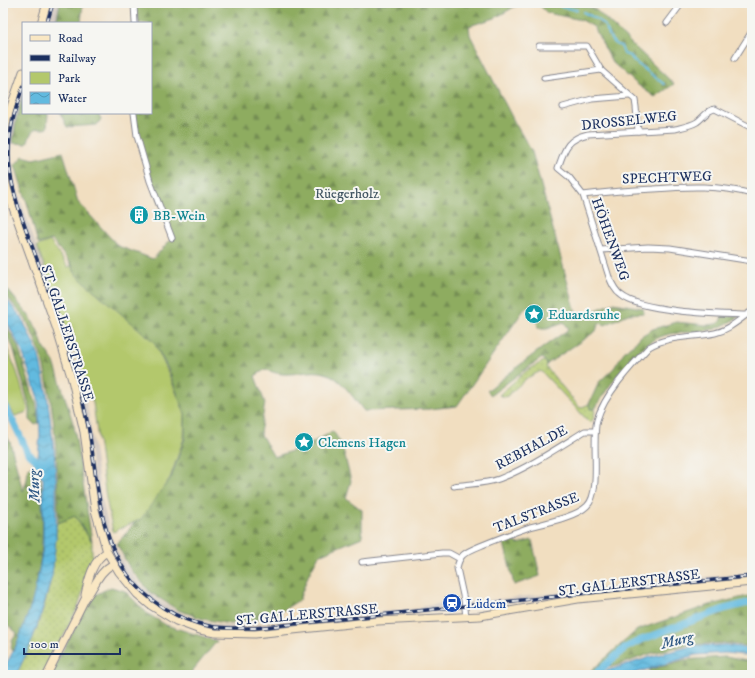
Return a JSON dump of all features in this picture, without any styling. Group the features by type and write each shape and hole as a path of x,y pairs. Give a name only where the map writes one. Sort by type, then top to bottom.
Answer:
{"main road":[{"path":"41,22 47,3"},
{"path":"3,145 7,118 22,75"},
{"name":"ST. GALLERSTRASSE","path":"3,163 6,184 12,205 56,327 72,380 84,432 95,510 107,552 113,564 127,583 137,594 156,610 187,625 215,633 255,634 378,621 466,617 509,612 578,599 752,582"},
{"path":"47,675 85,599 95,563 98,558 107,552"},
{"path":"85,599 90,594 99,575 103,570 113,564"}],"street":[{"path":"134,3 135,22"},
{"path":"667,23 682,3"},
{"path":"734,58 752,31"},
{"path":"539,46 587,46 601,70 634,100 638,131"},
{"path":"544,78 601,70"},
{"path":"564,107 592,99 630,96"},
{"name":"DROSSELWEG","path":"558,168 565,148 578,136 588,134 675,129 697,122 708,112 715,110 752,128"},
{"path":"134,114 137,136 150,181 172,238"},
{"name":"HÖHENWEG","path":"558,168 569,176 583,195 614,288 621,295 629,301 668,310 746,315"},
{"name":"SPECHTWEG","path":"583,195 692,186 735,189 752,194"},
{"path":"601,250 648,247 670,248 752,261"},
{"name":"TALSTRASSE","path":"460,559 469,551 512,533 547,523 579,511 587,506 593,494 595,475 595,430 599,414 608,396 649,346 672,338 716,333 740,320 752,311"},
{"name":"REBHALDE","path":"454,486 499,479 517,471 585,431 595,430"},
{"path":"362,562 449,553 460,559 457,568 466,617"}],"shaded area":[{"path":"51,3 60,3 56,22 45,22"},
{"path":"22,85 22,99 16,120 12,152 13,173 18,192 71,347 82,387 89,415 100,491 111,536 126,566 140,584 157,599 177,611 198,620 220,625 234,626 421,608 424,606 453,602 470,602 746,573 752,573 752,577 255,629 221,630 197,625 178,618 154,603 127,577 113,556 97,505 89,444 82,406 73,371 11,188 6,151 14,107"}],"green space":[{"path":"60,3 83,3 81,22 56,22"},
{"name":"Rüegerholz","path":"134,3 521,3 495,18 469,26 470,35 515,123 532,152 577,317 614,303 643,308 644,313 628,314 605,325 601,323 598,325 596,331 547,364 542,358 491,395 487,391 569,329 564,322 547,328 538,328 536,312 531,307 525,308 457,406 430,409 364,411 340,382 330,375 322,372 283,374 274,373 266,369 255,376 265,403 260,433 274,457 306,446 333,431 342,445 351,481 346,498 362,510 362,537 319,555 308,576 299,600 274,616 230,624 203,619 178,610 151,593 130,569 117,544 171,478 185,438 185,414 168,369 154,342 77,276 70,263 52,240 38,244 15,165 23,156 34,159 63,152 78,202 118,246 153,259 172,238 143,156 134,114 152,114 152,22 135,22"},
{"path":"537,3 576,3 596,10 674,84 655,97 638,85 612,62 594,27 582,20 547,13"},
{"path":"22,99 22,114 48,114 47,128 33,131 27,144 13,143 16,120"},
{"path":"60,114 98,114 101,119 97,125 67,127"},
{"path":"50,241 68,267 71,266 77,276 154,342 185,414 184,438 170,478 141,519 113,532 106,498 93,403 37,246"},
{"path":"3,284 30,317 38,331 43,346 54,362 74,426 92,541 75,516 58,523 55,439 46,376 36,342 24,317 5,293"},
{"path":"722,316 739,317 714,329 665,335 651,342 632,358 623,368 595,409 590,409 589,404 599,382 614,368 624,352 641,336 653,329 676,322 707,325 716,324 720,322"},
{"path":"3,320 18,346 36,402 39,423 35,425 30,420 30,409 13,347 3,329"},
{"path":"3,338 17,372 28,409 27,412 15,416 3,397"},
{"path":"544,361 547,364 546,367 580,408 589,404 590,409 595,409 594,418 590,423 541,371 527,378 506,397 499,395 526,371"},
{"path":"3,429 10,442 23,491 27,479 28,468 33,465 40,478 42,493 43,522 38,579 28,616 13,651 11,648 12,641 17,633 3,621"},
{"path":"75,516 92,542 92,553 94,558 77,609 44,675 16,675 33,638 45,602 53,564 56,524"},
{"path":"514,540 518,544 532,540 540,576 514,585 504,543"},
{"path":"111,587 125,591 148,614 166,625 217,641 189,675 50,675 91,597"},
{"path":"752,595 752,647 724,643 685,645 590,672 637,630 710,605"},
{"path":"725,657 752,662 752,675 650,675 649,670 684,660"}],"water":[{"path":"3,295 22,318 39,356 47,393 56,479 56,539 52,576 30,646 16,675 3,675 3,670 16,646 31,606 37,582 43,547 43,479 37,469 40,435 38,398 22,351 3,316"},
{"path":"726,645 752,649 752,656 726,653 695,655 629,675 593,675 657,655 693,646"}],"waterway":[{"path":"558,3 561,7 577,10"},
{"path":"583,12 602,23 605,26 611,40 621,46 624,54 630,56 635,62 664,84"},
{"name":"Murg","path":"3,404 28,453 35,459 43,470"},
{"name":"Murg","path":"594,675 625,648 641,640 724,609 752,602"}],"railway":[{"path":"47,22 53,3"},
{"path":"22,90 13,120 9,143 9,165 11,177 25,227 59,320 79,387 85,410 100,503 107,533 112,547 128,575 144,593 164,608 186,619 209,626 226,628 255,628 752,576"}],"place":[{"name":"BB-Wein","path":"139,215"},
{"name":"Eduardsruhe","path":"534,314"},
{"name":"Clemens Hagen","path":"304,442"},
{"name":"Lüdem","path":"452,603"}]}
